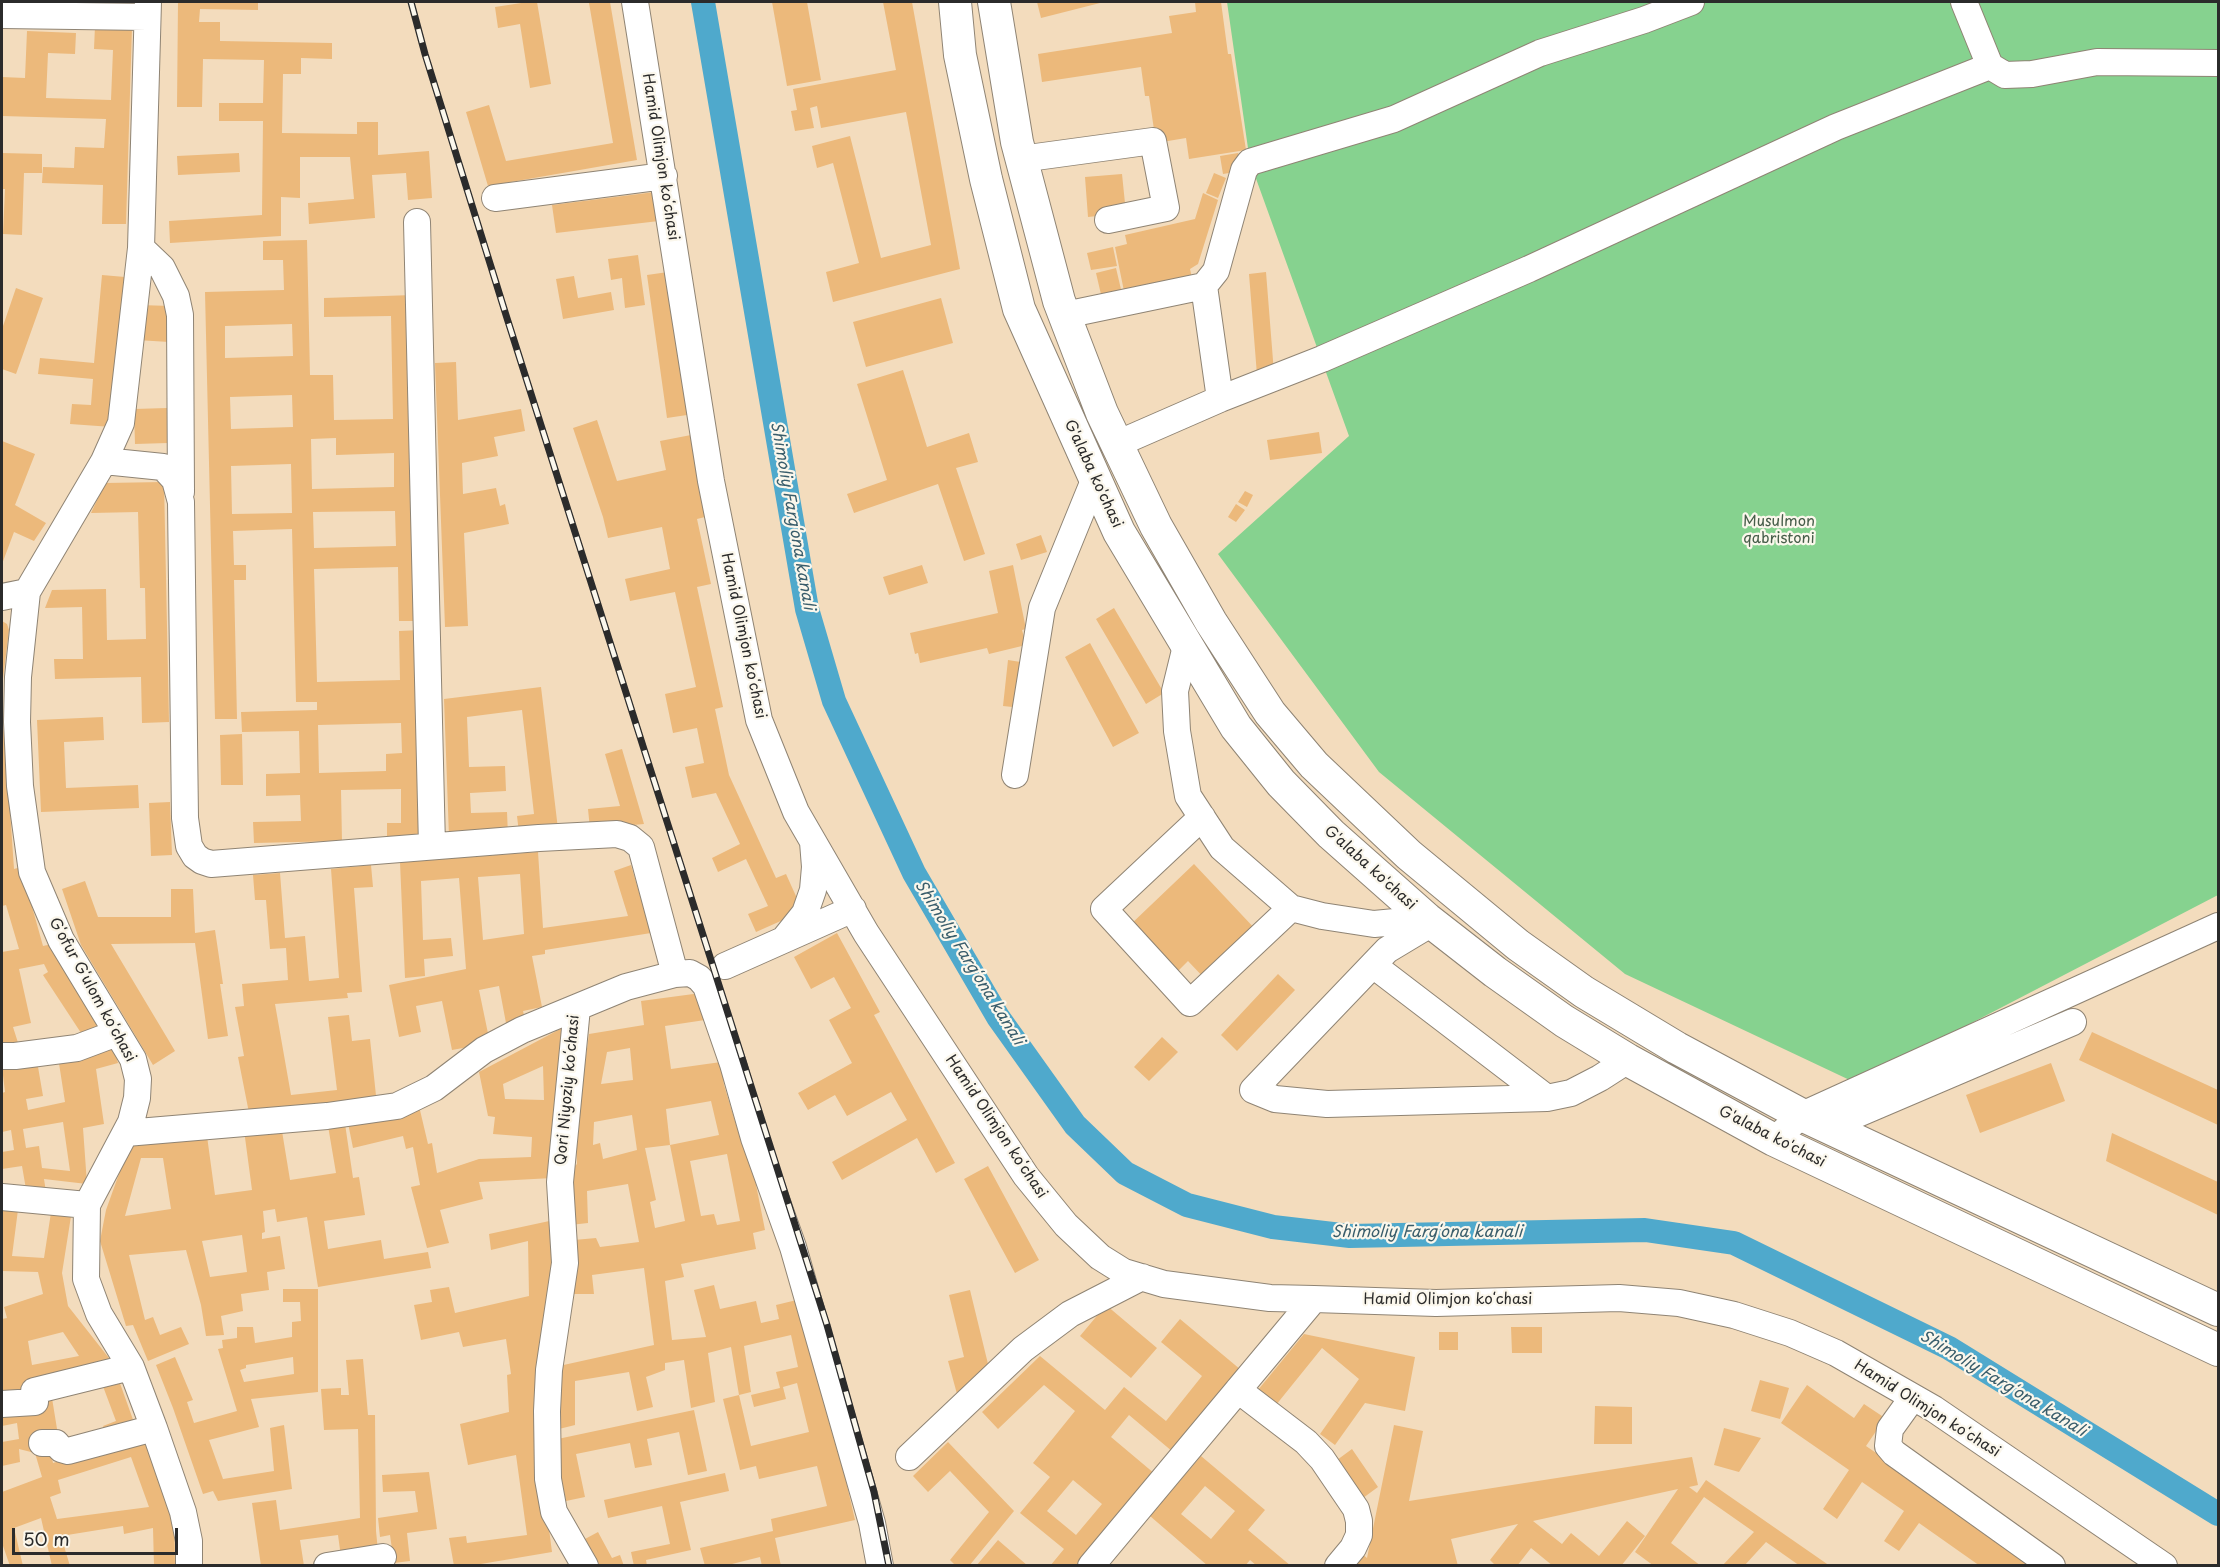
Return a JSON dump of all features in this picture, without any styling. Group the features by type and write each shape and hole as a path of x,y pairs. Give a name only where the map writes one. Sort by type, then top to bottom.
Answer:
{"main road":[{"name":"G'alaba ko'chasi","path":"955,2 960,55 986,179 1019,309 1119,532 1236,727 1281,783 1331,834 1429,921 1556,1015 1628,1060 1774,1140 2218,1350"},
{"path":"994,2 1021,159 1065,315 1102,413 1156,526 1211,622 1264,704 1314,765 1363,814 1454,895 1518,945 1584,992 1677,1048 1814,1121 2218,1310"}],"street":[{"name":"Hamid Olimjon koʻchasi","path":"635,2 711,481 759,720 796,812 853,909 1026,1176 1066,1225 1100,1257 1124,1272 1164,1284 1223,1292 1270,1298 1436,1303 1619,1298 1679,1303 1734,1315 1790,1333 1836,1353 1934,1409 2164,1566"},
{"path":"1065,315 1204,286 1216,271 1244,170 1250,162 1394,119 1540,53 1644,20 1691,2"},
{"path":"1964,2 1990,66 2004,75 2032,74 2097,62 2218,63"},
{"path":"2,15 148,9 141,248 122,423 104,461 27,592 2,597"},
{"path":"1117,444 1220,399 1322,359 1529,269 1836,128 1990,66"},
{"path":"1021,159 1153,141 1166,208 1108,220"},
{"path":"495,198 664,176"},
{"path":"417,222 432,846"},
{"path":"141,248 162,268 176,297 180,315 185,818 189,846 195,856 211,864 618,834 630,838 641,847 675,974"},
{"path":"1204,286 1220,399"},
{"path":"104,461 163,467 176,480 181,502"},
{"path":"1015,775 1042,608 1095,478"},
{"name":"Gʻofur Gʻulom koʻchasi","path":"27,592 18,677 17,722 20,786 32,872 61,940 133,1059 138,1079 137,1098 126,1132 87,1205 86,1279 99,1314 131,1367 154,1428 183,1512 189,1540 189,1566"},
{"path":"1186,646 1175,692 1177,731 1188,796 1222,848 1292,908 1322,916 1374,924 1429,921"},
{"path":"1202,817 1104,909 1190,1003 1292,908"},
{"path":"783,941 805,913 813,890 815,867 812,839"},
{"path":"725,966 853,909"},
{"path":"1429,921 1387,950 1253,1090 1275,1100 1327,1104 1547,1098 1571,1093 1628,1060"},
{"path":"1774,1140 2218,926"},
{"path":"1373,965 1547,1098"},
{"path":"577,1008 626,987 675,974 690,973 706,986 733,1064 754,1138 793,1247 868,1512 880,1566"},
{"name":"Qori Niyoziy koʻchasi","path":"126,1132 327,1116 397,1106 434,1088 493,1045 522,1030 577,1008 560,1182 565,1263 549,1370 547,1411 548,1479 554,1512 585,1566"},
{"path":"1814,1121 2073,1022"},
{"path":"2,1056 77,1047 117,1032"},
{"path":"2,1197 87,1205"},
{"path":"909,1457 1023,1349 1070,1314 1142,1277"},
{"path":"1091,1566 1314,1299"},
{"path":"2,1404 35,1402 33,1391 131,1367"},
{"path":"1238,1390 1306,1442 1322,1459 1356,1509 1359,1536 1353,1548 1338,1566"},
{"path":"1913,1397 1890,1429 1888,1446 1894,1453 2052,1566"},
{"path":"42,1443 56,1443 60,1449 68,1451 154,1428"},
{"path":"327,1566 383,1557"}],"green space":[{"name":"Musulmon qabristoni","path":"1227,2 2218,2 2218,895 1856,1083 1625,974 1379,772 1218,554 1349,436 1250,162"}],"building":[{"path":"2,2 131,2 131,10 2,10"},
{"path":"178,2 258,2 258,10 200,9 199,22 220,22 220,41 332,43 332,59 301,58 301,74 283,74 282,133 357,134 357,122 378,122 378,155 429,151 432,198 408,200 406,173 372,175 375,218 309,224 308,203 354,199 350,157 300,157 300,198 281,197 281,236 170,243 169,221 262,215 263,121 219,121 219,103 263,103 264,60 203,59 202,107 177,107"},
{"path":"537,2 551,84 530,88 520,24 498,28 495,7"},
{"path":"610,2 637,160 488,186 466,112 489,105 506,161 613,143 589,3"},
{"path":"772,2 807,2 821,80 787,86"},
{"path":"883,2 912,2 960,269 833,302 826,272 859,263 833,163 817,168 812,146 850,136 881,258 931,245 906,112 821,128 817,106 810,108 814,128 795,131 791,111 797,110 793,89 896,70"},
{"path":"1037,2 1104,2 1041,18"},
{"path":"1195,2 1221,2 1246,150 1189,159 1186,138 1156,143 1149,96 1145,96 1141,67 1042,82 1038,54 1172,33 1169,16 1196,12"},
{"path":"95,26 132,27 126,224 102,224 103,185 42,183 43,167 74,168 75,147 104,148 106,119 2,116 2,77 25,78 27,31 76,33 75,54 48,53 46,98 111,100 113,50 94,49"},
{"path":"2,153 42,154 42,173 24,173 22,235 3,234 5,189 2,189"},
{"path":"239,153 240,172 178,175 177,156"},
{"path":"1238,153 1241,171 1223,174 1220,156"},
{"path":"1214,173 1226,178 1218,198 1206,193"},
{"path":"1122,174 1126,213 1088,217 1085,177"},
{"path":"655,192 659,221 556,233 552,205"},
{"path":"1203,193 1218,200 1198,264 1190,269 1192,278 1125,296 1115,247 1127,244 1125,235 1195,219"},
{"path":"307,240 310,375 333,375 334,420 393,419 391,316 324,317 324,298 413,295 421,621 399,621 398,567 314,569 317,682 400,680 399,631 421,630 426,839 387,840 387,823 401,823 401,789 341,790 342,841 254,843 253,822 301,821 300,795 266,796 266,774 300,773 299,731 242,732 241,712 317,710 317,702 296,702 292,529 233,531 234,565 246,565 246,580 234,580 237,719 215,719 205,292 284,290 283,260 263,260 263,241","holes":["292,324 293,356 225,358 225,326","292,395 293,427 231,429 230,397","336,438 336,455 394,453 394,487 312,489 311,439","291,464 292,513 232,514 231,466","395,511 396,546 314,548 313,512","401,723 402,753 386,754 386,771 319,773 318,725"]},
{"path":"1113,247 1117,266 1091,270 1087,253"},
{"path":"638,255 645,305 625,308 622,278 611,280 608,259"},
{"path":"1116,268 1123,298 1103,303 1096,273"},
{"path":"668,272 687,415 667,418 647,275"},
{"path":"1266,272 1274,373 1257,375 1249,274"},
{"path":"102,275 125,277 112,427 70,424 72,404 91,405 93,379 38,374 40,358 94,363"},
{"path":"574,276 578,298 611,292 614,310 563,319 556,279"},
{"path":"16,288 43,298 16,374 2,369 2,329"},
{"path":"941,298 953,343 866,367 853,322"},
{"path":"139,305 171,306 169,342 137,340"},
{"path":"456,362 458,420 521,409 525,431 494,437 498,456 462,463 463,494 496,488 500,506 505,504 509,524 464,533 468,626 445,627 435,363"},
{"path":"903,370 927,447 969,433 978,462 956,468 985,554 964,561 938,484 854,513 847,494 887,480 857,384"},
{"path":"167,408 168,443 135,444 134,409"},
{"path":"597,420 617,481 666,470 660,441 691,435 709,516 697,519 711,584 697,587 723,707 715,709 729,775 776,878 786,874 800,905 792,916 756,932 748,914 768,906 746,859 718,872 712,858 740,844 716,793 692,798 685,767 704,763 697,728 673,733 665,694 696,687 675,592 630,601 625,579 670,569 662,527 608,538 573,428"},
{"path":"1319,432 1322,453 1270,460 1267,440"},
{"path":"2,441 35,454 15,505 46,523 34,541 14,532 2,564"},
{"path":"164,482 169,722 142,723 141,677 55,679 54,659 83,659 82,607 45,608 52,590 106,589 107,640 146,639 145,588 140,588 138,512 91,513 105,483"},
{"path":"1245,491 1253,495 1247,507 1238,502"},
{"path":"1236,504 1245,510 1236,522 1228,517"},
{"path":"1041,535 1047,552 1021,560 1016,544"},
{"path":"922,565 928,583 889,595 883,577"},
{"path":"1013,565 1026,629 1022,630 1026,645 989,654 987,648 920,663 918,653 915,654 910,633 998,613 989,571"},
{"path":"1114,608 1164,693 1146,704 1096,619"},
{"path":"2,621 7,624 9,630 3,679"},
{"path":"1090,643 1139,733 1113,747 1065,657"},
{"path":"1008,660 1027,663 1022,708 1003,706"},
{"path":"541,687 558,829 519,833 517,816 534,814 522,710 467,717 469,767 505,766 506,791 470,793 471,813 507,812 508,835 449,837 444,699"},
{"path":"103,717 104,740 64,742 66,788 138,785 139,808 41,812 37,720"},
{"path":"2,723 5,737 14,869 21,867 43,946 52,944 102,1028 85,1039 43,975 48,972 44,964 19,969 31,1023 13,1027 20,1049 2,1044 2,952 19,949 6,905 2,906"},
{"path":"242,734 243,785 221,785 220,735"},
{"path":"622,749 644,824 590,829 588,809 620,806 605,754"},
{"path":"170,802 172,855 151,856 149,803"},
{"path":"538,852 543,928 628,916 614,871 631,865 651,933 545,950 545,954 532,956 542,1007 523,1011 525,1019 506,1023 499,986 479,990 490,1043 452,1050 442,1001 416,1006 421,1032 399,1037 389,985 466,969 459,878 421,881 423,940 451,938 453,956 424,959 425,976 405,978 400,862","holes":["520,874 524,934 483,940 478,877"]},
{"path":"1194,864 1257,931 1206,980 1188,961 1175,974 1129,926"},
{"path":"371,865 373,887 354,888 362,992 347,993 348,998 275,1004 291,1095 337,1090 328,1017 349,1015 352,1041 370,1039 377,1105 250,1118 238,1057 244,1056 235,1007 244,1006 242,984 288,980 286,948 270,949 266,900 255,900 253,875 280,873 285,938 305,936 309,981 339,978 331,869"},
{"path":"85,881 98,917 171,917 171,889 193,889 195,933 215,930 228,1036 208,1039 195,943 111,944 175,1051 153,1065 81,945 62,889"},
{"path":"837,933 880,1012 874,1015 955,1163 936,1173 917,1138 842,1180 832,1162 907,1120 891,1092 847,1116 835,1095 808,1110 798,1093 852,1063 829,1020 851,1008 834,977 811,989 794,957"},
{"path":"1278,974 1295,990 1237,1051 1221,1035"},
{"path":"701,993 705,1020 665,1026 671,1069 721,1062 724,1085 738,1131 745,1129 765,1230 753,1233 756,1249 681,1264 684,1277 665,1281 672,1340 706,1337 694,1290 714,1285 720,1309 756,1301 761,1323 779,1319 776,1305 801,1299 821,1373 855,1520 775,1538 781,1566 762,1566 760,1557 724,1566 705,1566 700,1548 773,1531 771,1519 827,1506 817,1466 759,1479 756,1466 740,1470 723,1399 739,1395 731,1347 708,1353 715,1402 691,1408 684,1360 665,1363 665,1370 646,1377 653,1407 637,1411 629,1372 575,1381 575,1425 555,1430 559,1366 654,1345 644,1268 592,1275 594,1294 574,1294 574,1240 596,1238 600,1247 639,1242 628,1184 587,1191 588,1223 570,1225 569,1172 577,1164 576,1129 589,1034 644,1025 641,1001","holes":["630,1048 633,1080 601,1084 607,1052","711,1101 719,1135 670,1145 666,1109","632,1115 637,1150 603,1159 600,1143 593,1145 594,1122","670,1145 685,1221 655,1228 650,1202 656,1200 645,1148","727,1154 740,1221 717,1225 714,1214 701,1216 690,1161","791,1335 798,1367 776,1372 780,1388 751,1395 754,1407 786,1399 783,1387 797,1383 809,1432 751,1446 739,1395 751,1392 744,1346"]},
{"path":"564,1027 552,1178 479,1182 483,1199 440,1210 449,1243 427,1248 411,1187 420,1185 413,1147 406,1149 403,1136 353,1148 348,1123 419,1106 428,1144 432,1143 437,1173 479,1159 531,1157 532,1137 493,1134 495,1117 488,1116 479,1072","holes":["543,1066 544,1100 505,1099 503,1084"]},
{"path":"2092,1032 2218,1090 2218,1125 2079,1060"},
{"path":"1162,1037 1178,1052 1149,1081 1134,1067"},
{"path":"112,1042 118,1063 96,1069 104,1124 83,1128 87,1184 44,1179 46,1192 27,1195 22,1166 2,1169 2,1152 14,1150 11,1130 2,1132 2,1093 5,1092 2,1067 37,1061 43,1096 26,1099 28,1110 65,1102 58,1057","holes":["63,1122 70,1171 42,1168 39,1146 26,1148 23,1129"]},
{"path":"2051,1063 2065,1101 1980,1133 1966,1095"},
{"path":"344,1117 353,1178 359,1177 365,1215 324,1221 328,1249 381,1240 384,1259 428,1252 431,1268 318,1287 307,1217 277,1222 275,1209 263,1211 265,1232 262,1233 262,1239 280,1236 285,1269 267,1272 269,1290 241,1294 243,1311 221,1316 224,1335 206,1336 201,1305 186,1250 129,1255 145,1320 153,1317 160,1335 181,1327 189,1344 148,1361 133,1325 126,1326 100,1241 106,1210 129,1146 141,1136 207,1136 215,1195 252,1190 244,1130 281,1125 290,1180 336,1173 327,1120","holes":["141,1158 163,1158 171,1209 125,1216","242,1235 247,1272 210,1277 202,1241"]},
{"path":"2112,1133 2218,1182 2218,1215 2106,1161"},
{"path":"988,1166 1039,1260 1015,1273 964,1179"},
{"path":"2,1202 19,1202 12,1256 44,1258 52,1206 72,1210 62,1273 68,1306 116,1367 2,1401 2,1319 7,1318 4,1307 43,1294 38,1272 2,1271","holes":["63,1332 79,1356 32,1365 28,1341"]},
{"path":"554,1220 549,1314 545,1498 552,1552 469,1566 454,1566 449,1538 466,1536 467,1543 527,1535 516,1455 468,1465 460,1424 509,1412 507,1375 511,1374 506,1339 463,1347 459,1332 421,1340 414,1305 432,1302 430,1290 449,1287 455,1313 529,1296 528,1241 491,1250 489,1234"},
{"path":"283,1289 318,1289 318,1392 251,1399 259,1427 209,1440 223,1479 274,1471 270,1428 284,1425 292,1489 218,1501 213,1491 203,1494 156,1365 175,1357 193,1400 187,1402 194,1423 237,1411 218,1349 223,1348 222,1340 237,1338 237,1327 253,1327 255,1343 292,1337 292,1322 301,1321 300,1302 283,1302","holes":["293,1357 294,1374 244,1382 240,1370 246,1368 246,1365"]},
{"path":"970,1290 988,1364 957,1394 948,1361 964,1357 949,1295"},
{"path":"1106,1305 1157,1348 1131,1378 1080,1336"},
{"path":"1180,1319 1241,1370 1173,1452 1129,1415 1111,1437 1155,1474 1079,1566 1050,1566 1064,1549 1020,1513 1050,1477 1033,1463 1075,1411 1044,1385 998,1429 982,1412 1040,1356 1105,1410 1124,1387 1166,1421 1202,1376 1161,1342","holes":["1073,1480 1102,1504 1076,1535 1047,1511"]},
{"path":"1511,1327 1542,1327 1542,1353 1512,1353"},
{"path":"1439,1332 1458,1332 1458,1350 1439,1350"},
{"path":"1304,1334 1415,1357 1405,1411 1365,1403 1335,1445 1320,1434 1359,1379 1322,1348 1276,1405 1258,1390"},
{"path":"363,1359 368,1415 375,1415 378,1551 341,1557 338,1535 300,1540 304,1566 261,1566 252,1503 276,1500 280,1530 360,1518 358,1429 324,1430 321,1389 341,1388 341,1395 349,1395 346,1360"},
{"path":"117,1375 136,1428 108,1439 103,1426 116,1421 101,1381"},
{"path":"1760,1380 1789,1388 1780,1419 1751,1411"},
{"path":"1807,1385 1854,1418 1864,1404 1885,1418 1866,1446 2041,1566 1980,1566 1919,1523 1899,1551 1884,1541 1904,1511 1862,1482 1837,1519 1823,1509 1849,1470 1781,1423"},
{"path":"51,1392 58,1435 50,1449 53,1463 149,1432 174,1504 175,1566 154,1566 153,1528 124,1534 123,1526 61,1536 70,1566 52,1566 41,1518 14,1528 23,1566 10,1566 2,1543 2,1492 42,1477 35,1453 19,1449 20,1462 2,1466 2,1442 19,1439 17,1423 2,1426 2,1408","holes":["131,1457 149,1507 57,1519 50,1497 61,1493 58,1480"]},
{"path":"1595,1406 1632,1407 1632,1444 1594,1444"},
{"path":"694,1410 707,1471 688,1475 679,1432 647,1439 652,1465 635,1468 630,1443 576,1454 585,1497 566,1501 553,1440"},
{"path":"1394,1425 1423,1431 1409,1501 1692,1457 1698,1485 1689,1487 1697,1493 1706,1480 1830,1566 1800,1566 1766,1542 1744,1566 1722,1566 1754,1532 1704,1497 1671,1543 1701,1566 1654,1566 1635,1552 1678,1489 1533,1521 1562,1544 1571,1533 1599,1556 1627,1521 1645,1536 1621,1566 1553,1566 1531,1548 1517,1566 1496,1566 1490,1560 1518,1524 1451,1539 1458,1566 1352,1566 1362,1554 1367,1558"},
{"path":"1724,1428 1761,1438 1739,1472 1714,1465"},
{"path":"948,1442 1014,1511 969,1566 956,1566 950,1560 989,1512 950,1471 928,1492 913,1476"},
{"path":"1352,1449 1378,1487 1363,1498 1337,1460"},
{"path":"1201,1456 1265,1510 1248,1530 1291,1566 1257,1566 1250,1560 1245,1566 1208,1566 1150,1516","holes":["1205,1486 1235,1511 1211,1539 1181,1514"]},
{"path":"429,1472 437,1529 407,1533 410,1561 394,1563 390,1535 380,1537 378,1518 418,1512 415,1491 383,1492 382,1475"},
{"path":"725,1473 729,1491 680,1502 691,1550 646,1560 647,1566 634,1566 631,1552 670,1544 662,1506 608,1518 604,1500"},
{"path":"598,1532 612,1558 620,1555 624,1566 600,1566 585,1539"},
{"path":"998,1540 1028,1566 976,1566"}],"waterway":[{"name":"Shimoliy Fargʻona kanali","path":"703,2 807,609 834,701 914,873 998,1017 1075,1125 1125,1173 1187,1205 1273,1227 1350,1236 1645,1230 1734,1243 1949,1348 2218,1514"}],"railway":[{"path":"411,2 506,315 827,1325 874,1492 889,1566"}]}
